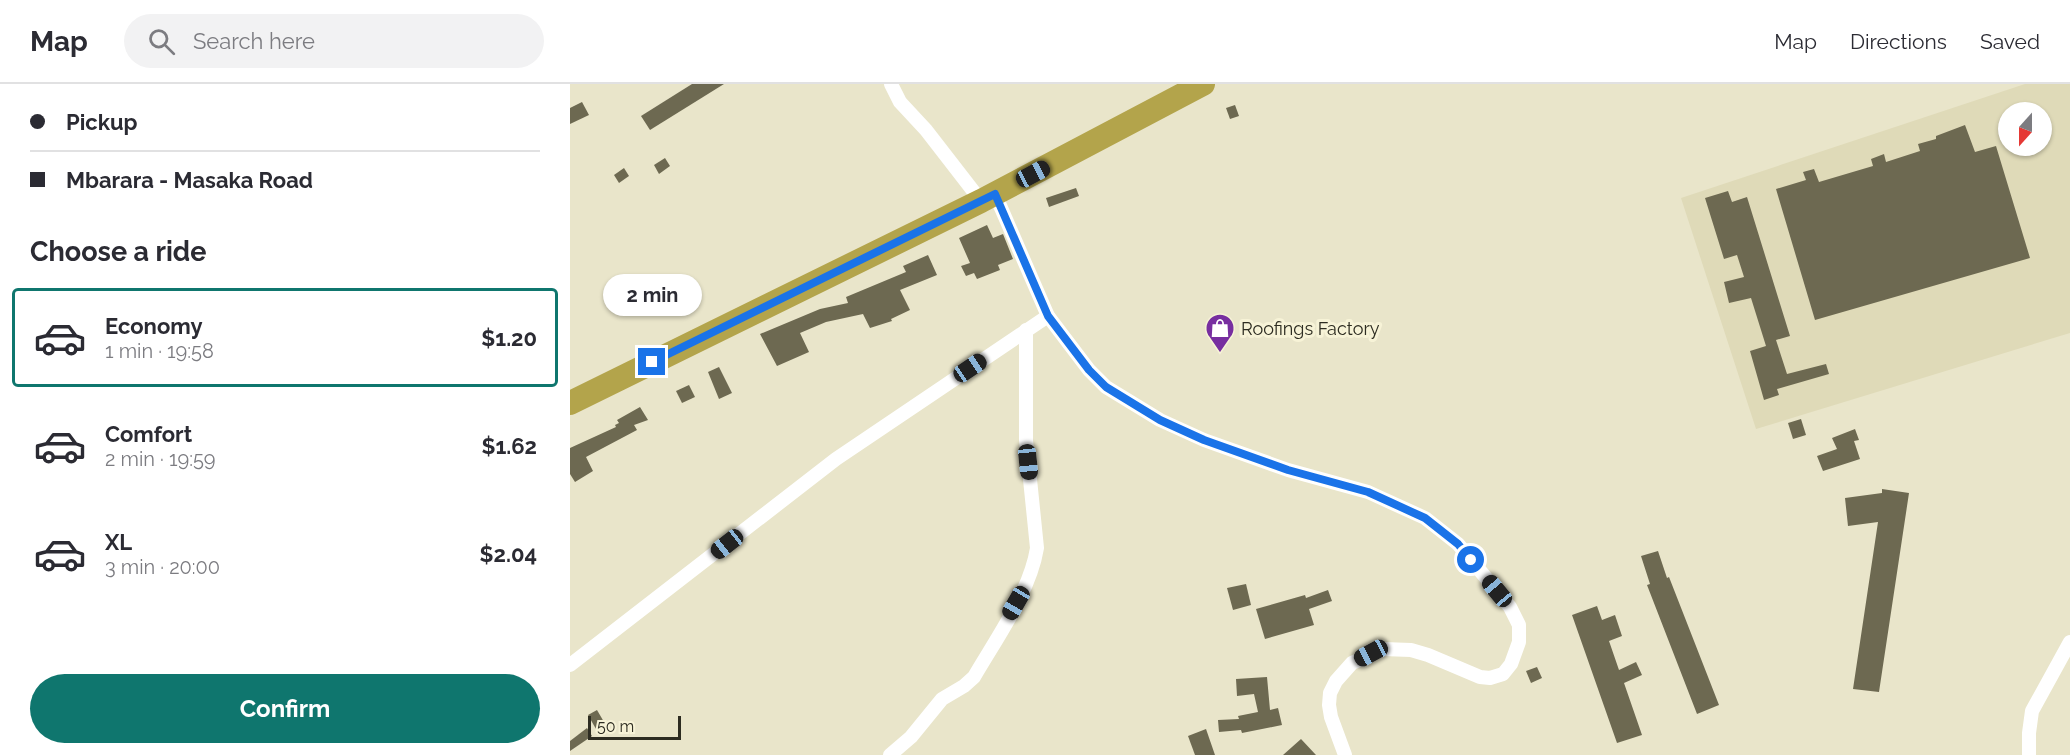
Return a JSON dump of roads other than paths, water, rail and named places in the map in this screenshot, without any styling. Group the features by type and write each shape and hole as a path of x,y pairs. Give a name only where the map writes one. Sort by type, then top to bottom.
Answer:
{"highway":[{"path":"570,403 988,197 1203,84"}],"street":[{"path":"891,84 900,102 988,197 1048,316 1089,370 1106,387 1160,420 1204,440 1288,470 1368,492 1425,518 1458,544 1510,607 1519,624 1519,642 1511,664 1503,674 1490,678 1480,677 1411,650 1383,649 1352,663 1336,681 1330,693 1329,705 1345,755"},
{"path":"570,665 836,459 1048,316"},
{"path":"890,755 911,737 942,699 974,677 1027,584 1034,565 1037,548 1026,440 1026,330"},
{"path":"2029,755 2032,711 2070,642"}],"place":[{"name":"Roofings Factory","path":"1220,354"}]}
